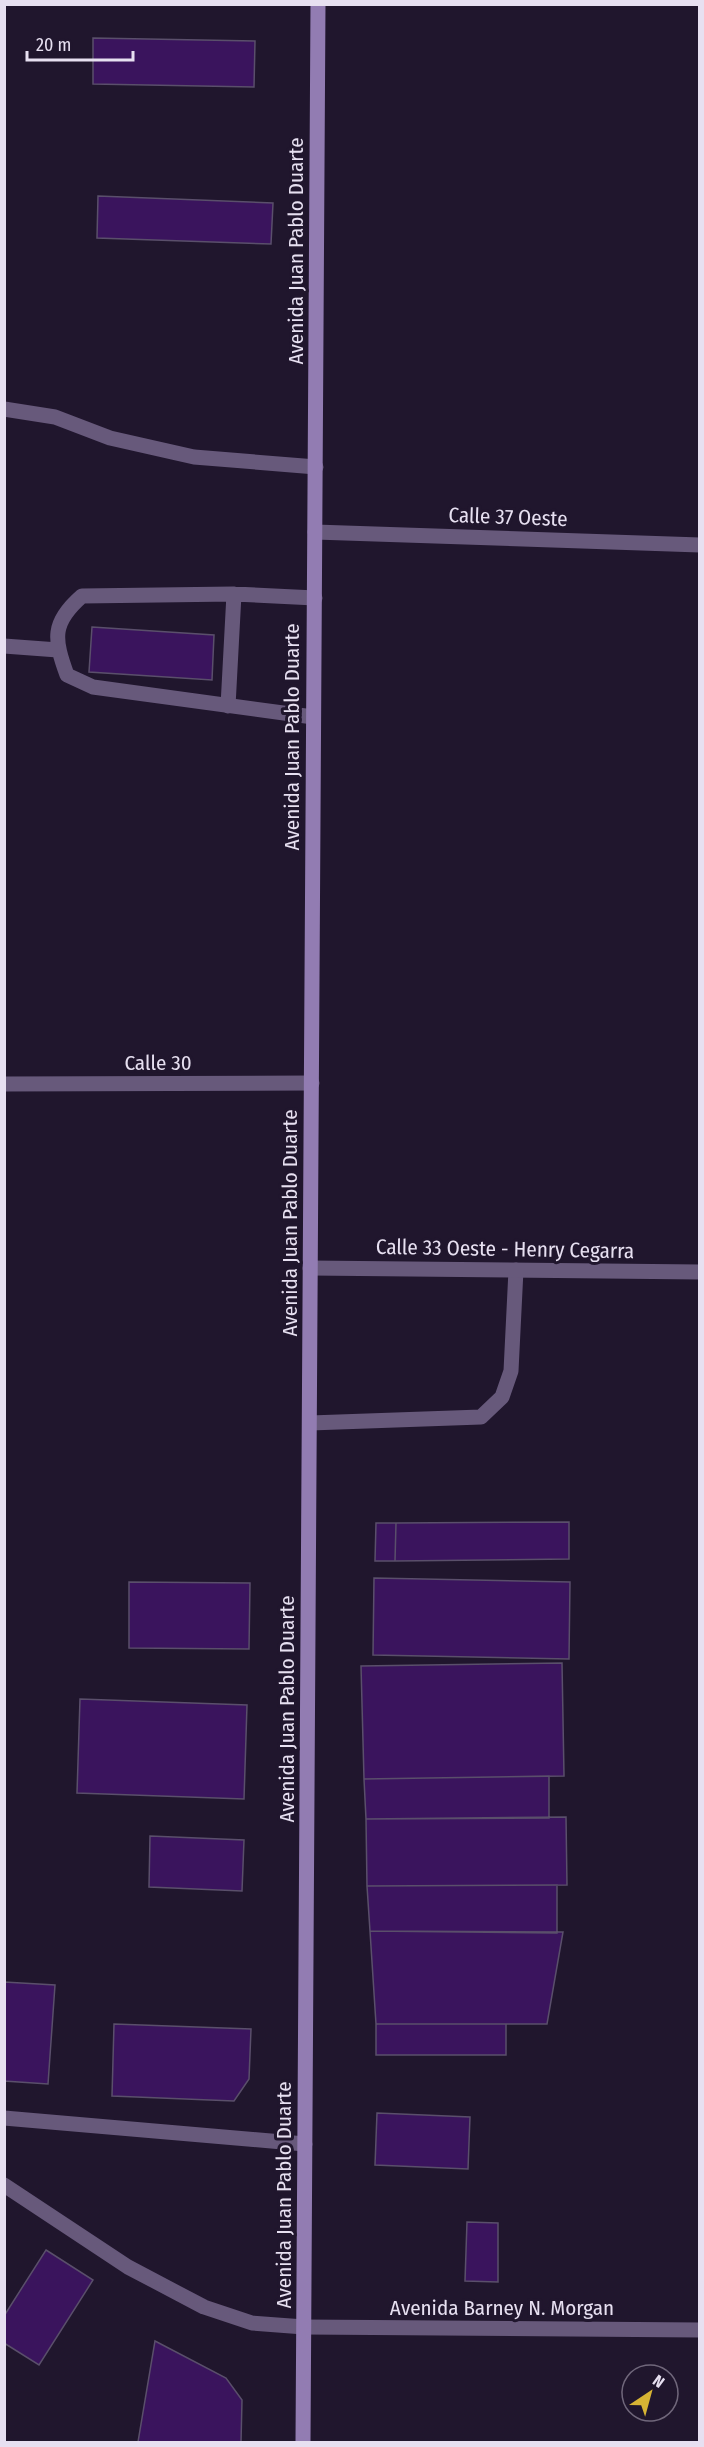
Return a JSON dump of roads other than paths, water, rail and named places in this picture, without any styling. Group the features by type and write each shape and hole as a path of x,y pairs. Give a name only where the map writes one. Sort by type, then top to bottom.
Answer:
{"main road":[{"name":"Avenida Juan Pablo Duarte","path":"303,2442 318,4"}],"street":[{"path":"4,409 55,417 110,438 195,457 316,467"},
{"name":"Calle 37 Oeste","path":"315,532 699,545"},
{"path":"313,717 93,687 67,675 58,650 59,626 67,609 82,596 234,594 315,598"},
{"path":"228,706 234,594"},
{"path":"4,646 58,650"},
{"name":"Calle 30","path":"4,1084 312,1083"},
{"name":"Calle 33 Oeste - Henry Cegarra","path":"310,1268 699,1272"},
{"path":"310,1423 482,1417 502,1397 511,1371 516,1270"},
{"path":"4,2118 305,2144"},
{"name":"Avenida Barney N. Morgan","path":"4,2185 128,2267 204,2307 252,2323 304,2327 699,2330"}]}
